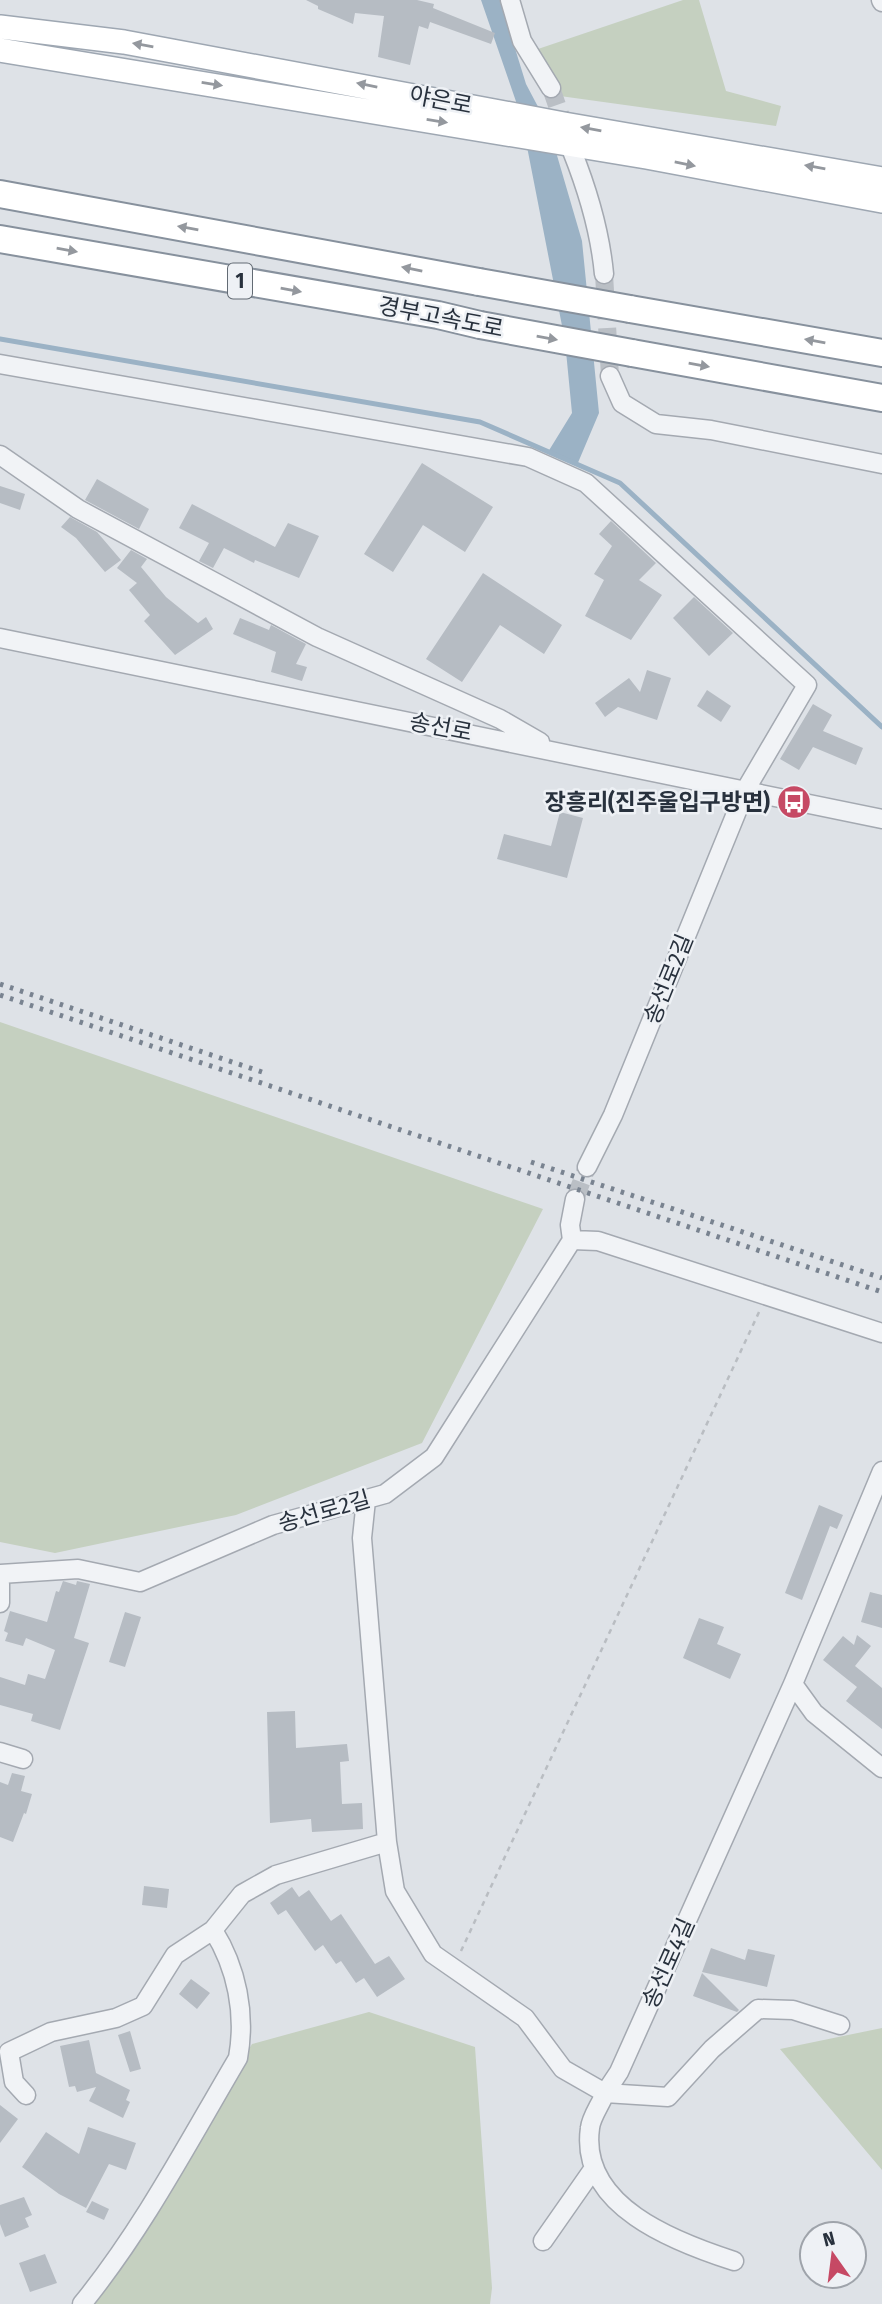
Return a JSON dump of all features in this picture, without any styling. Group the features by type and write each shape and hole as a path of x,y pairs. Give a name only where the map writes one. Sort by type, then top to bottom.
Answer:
{"highway":[{"name":"경부고속도로","path":"0,194 882,353"},
{"name":"경부고속도로","path":"0,239 438,315 480,325 882,398"}],"main road":[{"name":"야은로","path":"0,27 124,41 564,124 882,179"},
{"name":"야은로","path":"0,50 646,157 882,201"}],"street":[{"path":"510,0 522,41 551,88"},
{"path":"572,150 586,187 602,247 604,274"},
{"name":"송선로2길","path":"0,365 528,457 586,483 807,685 746,789 613,1115 587,1167"},
{"path":"610,376 622,403 656,424 711,430 882,464"},
{"path":"0,455 78,509 317,637 500,719 555,750"},
{"name":"송선로","path":"0,638 882,819"},
{"path":"575,1199 569,1225 572,1240 598,1241 882,1333"},
{"name":"송선로2길","path":"0,1574 78,1569 139,1582 273,1525 385,1494 434,1457 572,1240"},
{"name":"송선로4길","path":"594,2168 590,2128 605,2093 619,2072 793,1684 882,1471"},
{"path":"366,1500 362,1538 387,1842 395,1892 433,1954 454,1966 525,2018 563,2069 605,2093 668,2097 712,2049 758,2009 793,2010 840,2025"},
{"path":"0,1584 0,1603"},
{"path":"793,1684 814,1713 882,1768"},
{"path":"0,1752 23,1759"},
{"path":"26,2095 14,2082 9,2052 51,2032 116,2018 143,2006 175,1955 213,1930 242,1894 276,1875 387,1842"},
{"path":"82,2304 105,2276 152,2203 238,2058 242,2038 235,1972 213,1930"},
{"path":"543,2241 594,2168 611,2195 632,2215 689,2247 734,2261"}],"path":[{"path":"454,1966 767,1294"}],"green space":[{"path":"683,0 699,0 726,91 781,106 776,126 560,96 538,49"},
{"path":"0,1022 543,1209 422,1443 236,1515 55,1553 0,1542"},
{"path":"369,2012 475,2047 492,2288 490,2304 88,2304 164,2191 252,2044"},
{"path":"882,2028 882,2170 780,2049"}],"water":[{"path":"481,0 500,0 526,84 545,120 556,152 582,241 599,413 577,465 548,452 572,413 565,341 521,116"}],"building":[{"path":"306,0 417,0 434,4 433,8 495,33 491,44 430,22 428,29 419,26 410,65 378,57 384,16 355,13 353,24 318,9 318,6"},
{"path":"422,463 493,507 465,552 423,525 393,572 364,554"},
{"path":"97,479 149,509 139,529 85,500"},
{"path":"0,486 25,494 20,510 0,503"},
{"path":"192,504 275,547 288,523 319,536 299,578 255,560 254,563 224,548 213,568 199,561 209,543 179,528"},
{"path":"70,517 97,532 121,560 105,572 76,538 61,527"},
{"path":"611,521 656,563 639,580 662,595 631,640 585,616 604,580 594,574 612,546 599,534"},
{"path":"131,550 147,559 141,567 166,597 198,623 206,617 213,629 175,655 144,621 150,615 129,590 137,583 117,568"},
{"path":"483,573 562,625 544,654 500,625 462,682 426,659"},
{"path":"694,597 733,633 709,656 673,618"},
{"path":"240,618 269,630 271,625 306,644 296,664 307,667 302,681 271,672 276,652 233,634"},
{"path":"647,670 671,678 657,720 618,707 605,717 595,703 629,678 640,692"},
{"path":"707,690 731,706 721,722 697,706"},
{"path":"813,704 832,715 823,731 863,748 856,765 813,747 799,770 780,759"},
{"path":"560,812 583,818 567,878 497,859 504,834 551,846"},
{"path":"819,1505 843,1515 837,1529 830,1526 802,1600 785,1593"},
{"path":"63,1581 76,1585 77,1581 90,1584 74,1638 89,1643 60,1730 31,1721 33,1714 0,1705 0,1677 25,1685 28,1674 45,1679 55,1650 26,1638 23,1646 5,1641 8,1633 4,1631 10,1611 47,1622 56,1591 59,1592"},
{"path":"870,1592 882,1595 882,1628 861,1622"},
{"path":"125,1612 141,1617 125,1667 109,1662"},
{"path":"699,1618 724,1627 717,1644 741,1654 730,1679 683,1658"},
{"path":"857,1635 871,1646 855,1666 882,1688 882,1729 846,1701 857,1687 823,1660 843,1636 854,1645"},
{"path":"295,1711 296,1748 347,1744 349,1761 340,1762 342,1804 362,1803 363,1829 312,1832 311,1819 270,1823 267,1712"},
{"path":"12,1773 25,1776 21,1791 32,1794 13,1842 0,1837 0,1782 8,1785"},
{"path":"144,1886 169,1889 167,1908 142,1905"},
{"path":"292,1887 299,1897 309,1890 331,1921 341,1914 375,1964 389,1956 405,1979 377,1997 364,1978 356,1983 341,1961 336,1964 323,1945 315,1951 286,1910 278,1915 270,1903"},
{"path":"711,1948 745,1960 748,1949 775,1955 767,1987 702,1972"},
{"path":"702,1973 739,2010 737,2012 693,1996"},
{"path":"191,1979 210,1993 197,2009 179,1994"},
{"path":"130,2031 141,2069 130,2072 118,2035"},
{"path":"89,2040 96,2073 130,2090 126,2100 130,2102 123,2118 89,2101 96,2087 77,2092 75,2086 69,2087 60,2046"},
{"path":"0,2105 18,2119 0,2143"},
{"path":"88,2127 136,2143 126,2170 109,2164 86,2208 59,2194 22,2167 46,2132 79,2154"},
{"path":"24,2197 32,2215 25,2218 29,2227 5,2237 0,2224 0,2205"},
{"path":"92,2201 109,2209 104,2220 86,2212"},
{"path":"45,2254 57,2283 30,2292 19,2263"}],"waterway":[{"path":"0,339 480,422 620,483 882,727"}],"tunnel":[{"path":"551,88 567,134"},
{"path":"604,274 610,376"},
{"path":"575,1199 587,1167"}],"railway":[{"path":"0,984 262,1072"},
{"path":"0,995 882,1292"},
{"path":"531,1162 882,1278"}],"place":[{"name":"장흥리(진주울입구방면)","path":"794,802"}]}
